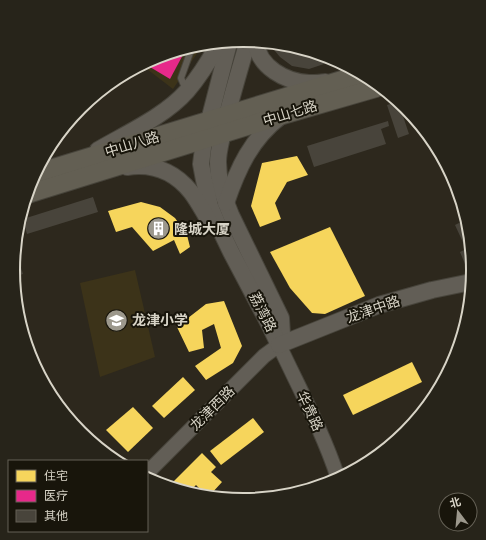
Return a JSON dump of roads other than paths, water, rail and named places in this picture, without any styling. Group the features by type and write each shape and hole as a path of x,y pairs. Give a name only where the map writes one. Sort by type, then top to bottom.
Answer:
{"main road":[{"name":"荔湾路","path":"228,47 204,140 202,164 206,190 210,206 218,225 279,345"},
{"name":"荔湾路","path":"246,47 226,115 223,134 219,146 218,162 221,184 226,202 242,239 281,318 282,334 279,345"},
{"path":"257,47 264,64 286,78 298,82 308,83 338,81"},
{"path":"82,159 154,118 172,105 187,91 216,49"},
{"name":"中山七路","path":"226,115 353,76"},
{"name":"中山七路","path":"204,140 373,89"},
{"name":"中山八路","path":"43,171 226,115"},
{"path":"226,202 238,170 251,148 264,131 283,115"},
{"name":"中山八路","path":"34,192 204,140"},
{"path":"100,172 135,166 148,166 173,174 191,192 231,252"},
{"name":"龙津中路","path":"279,345 379,306 432,290 466,283"}],"street":[{"name":"龙津西路","path":"148,472 264,356 279,345"},
{"name":"华贵路","path":"279,345 327,448 336,473"}],"lane":[{"path":"187,91 181,78 190,54"}],"place":[{"name":"隆城大厦","path":"158,229"},
{"name":"龙津小学","path":"117,320"}]}
